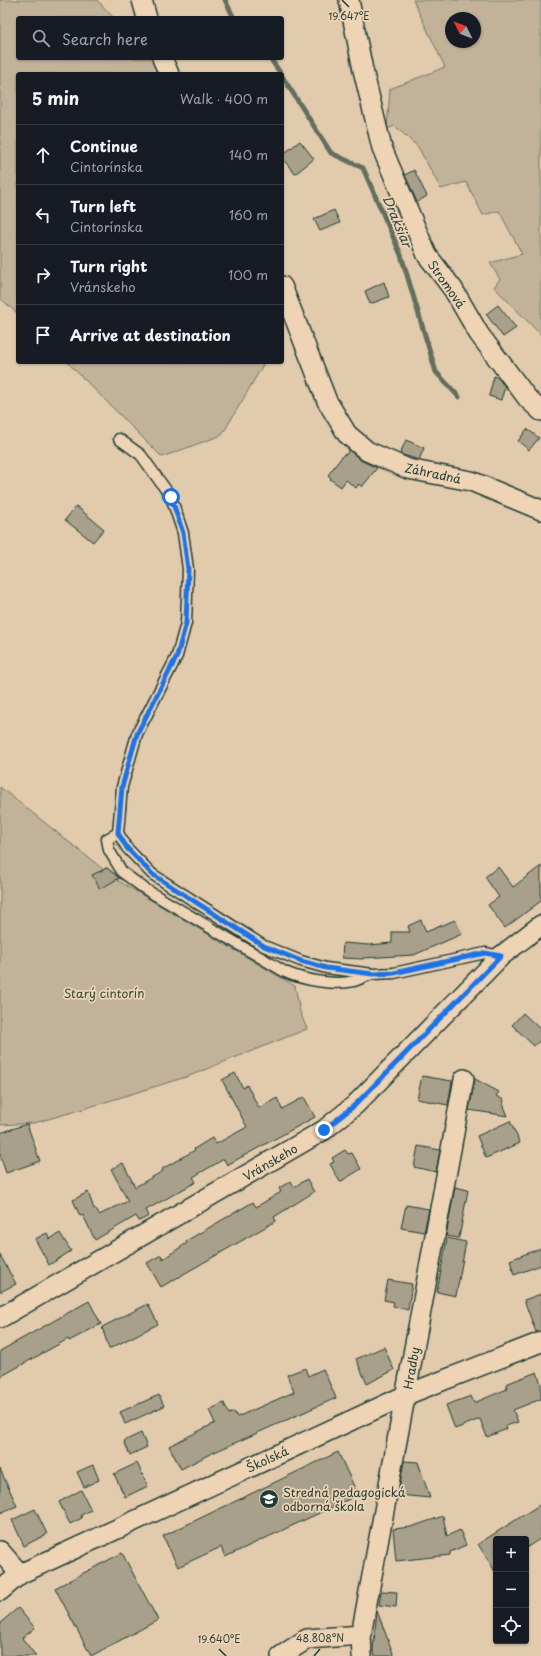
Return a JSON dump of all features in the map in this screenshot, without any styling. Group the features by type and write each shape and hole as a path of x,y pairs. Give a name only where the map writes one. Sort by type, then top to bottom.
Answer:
{"street":[{"path":"142,0 146,16"},
{"name":"Stromová","path":"349,0 363,70 382,148 427,255 453,289 479,334 528,399 541,411"},
{"path":"163,60 168,72"},
{"name":"Záhradná","path":"284,291 327,401 347,434 352,439 367,451 408,470 471,481 541,510"},
{"name":"Vránskeho","path":"0,1318 324,1130 355,1105 501,956 541,925"},
{"name":"Hradby","path":"362,1656 361,1635 464,1079"},
{"name":"Školská","path":"0,1591 20,1574 406,1394 541,1342"},
{"path":"0,1551 20,1574"},
{"path":"281,1656 307,1639 361,1635"}],"lane":[{"path":"119,439 140,455 171,497 183,533 188,569 186,623 177,656 137,734 122,787 118,833 127,848 152,874 264,946 301,961 326,968 373,974 394,973 485,953 501,956"},
{"path":"118,833 107,839 109,850 122,872 145,889 285,972 294,976 320,982 352,981 373,974"}],"green space":[{"path":"0,0 97,0 112,16 16,16 16,60 153,60 159,72 16,72 16,312 0,298"},
{"path":"413,0 541,0 541,335 494,287 500,279 490,263 522,254 499,211 483,215 466,182 441,189 418,147 395,126 387,129 390,89 445,67"},
{"path":"69,364 263,364 222,435 162,457"},
{"name":"Starý cintorín","path":"0,787 104,870 106,867 120,878 117,880 295,986 300,1012 307,1029 189,1076 34,1123 0,1125"}],"building":[{"path":"300,141 314,159 295,174 284,160 284,153"},
{"path":"414,170 427,196 417,202 405,175"},
{"path":"334,210 340,223 320,231 314,219"},
{"path":"384,282 389,297 370,304 365,291"},
{"path":"498,305 516,328 503,337 486,314"},
{"path":"494,376 498,378 505,387 501,400 489,396"},
{"path":"527,429 539,438 529,450 518,441"},
{"path":"406,440 424,448 419,460 400,454"},
{"path":"349,450 362,461 377,468 362,487 359,484 356,488 346,480 341,487 330,479 331,478 328,475 344,454 346,455"},
{"path":"76,506 104,529 93,542 65,520"},
{"path":"541,866 541,901 505,928 488,905 499,897 485,877 498,867 513,887"},
{"path":"107,868 119,878 100,889 92,875"},
{"path":"421,920 426,932 455,920 462,934 414,955 363,959 342,958 343,943 369,945 392,943 392,932 410,932 408,926"},
{"path":"523,1013 541,1030 541,1039 534,1046 512,1025"},
{"path":"235,1073 243,1088 247,1085 259,1108 277,1098 282,1109 304,1097 315,1117 227,1165 224,1159 193,1177 196,1182 146,1210 149,1216 139,1221 136,1216 95,1240 83,1215 80,1216 73,1200 88,1192 94,1209 96,1209 99,1215 128,1201 111,1169 123,1163 135,1187 163,1171 162,1169 195,1150 194,1149 212,1138 216,1144 247,1127 222,1080"},
{"path":"422,1076 452,1081 448,1105 417,1099"},
{"path":"475,1079 499,1092 496,1096 504,1100 503,1104 508,1116 469,1110"},
{"path":"510,1121 520,1143 486,1158 477,1136"},
{"path":"27,1124 40,1161 6,1173 0,1155 0,1133"},
{"path":"418,1146 440,1150 436,1172 414,1167"},
{"path":"345,1150 348,1154 352,1153 361,1169 340,1182 330,1164 334,1162 332,1158"},
{"path":"307,1179 314,1192 274,1217 276,1221 161,1287 147,1263 161,1255 163,1259 187,1243 186,1241 253,1202 256,1207 281,1192 279,1188 291,1181 294,1187"},
{"path":"455,1187 468,1190 459,1238 446,1236"},
{"path":"406,1205 429,1209 424,1232 401,1228"},
{"path":"47,1233 50,1239 60,1233 71,1251 49,1265 35,1239"},
{"path":"447,1238 466,1242 456,1296 437,1292"},
{"path":"541,1248 541,1265 514,1275 510,1260"},
{"path":"0,1255 16,1284 0,1292"},
{"path":"388,1280 412,1284 408,1310 393,1306 394,1302 384,1300"},
{"path":"541,1294 541,1331 536,1332 524,1300"},
{"path":"89,1301 101,1324 69,1341 68,1339 0,1377 0,1351"},
{"path":"148,1304 158,1324 109,1349 102,1327"},
{"path":"384,1347 394,1370 367,1384 356,1359"},
{"path":"305,1368 308,1376 323,1369 336,1398 210,1454 181,1469 169,1446 215,1423 209,1410 224,1403 229,1414 234,1412 237,1417 294,1392 287,1375"},
{"path":"537,1372 541,1384 541,1399 513,1410 518,1422 506,1426 507,1429 487,1437 480,1419 455,1429 446,1405 471,1396 474,1403 507,1389 506,1384"},
{"path":"159,1395 164,1406 125,1424 120,1412"},
{"path":"141,1433 147,1447 130,1455 124,1441"},
{"path":"338,1452 358,1495 225,1557 221,1547 178,1567 163,1536"},
{"path":"404,1461 418,1462 430,1498 398,1495"},
{"path":"137,1463 148,1486 125,1497 114,1474"},
{"path":"93,1465 99,1480 84,1487 77,1472"},
{"path":"0,1469 17,1506 0,1513"},
{"path":"81,1490 91,1510 81,1515 82,1518 70,1524 59,1502"},
{"path":"541,1504 541,1538 529,1546 529,1536 493,1536 493,1568 478,1544"},
{"path":"35,1509 47,1534 24,1546 12,1520"},
{"path":"443,1516 447,1536 460,1530 466,1545 450,1552 450,1555 396,1561 393,1529 411,1527"},
{"path":"122,1553 158,1620 91,1656 55,1588"},
{"path":"381,1591 397,1592 396,1607 379,1605"},
{"path":"18,1608 35,1628 22,1638 36,1656 0,1656 0,1623"},
{"path":"377,1611 394,1656 375,1656 373,1650"}],"waterway":[{"name":"Drakšiar","path":"225,0 233,16"},
{"name":"Drakšiar","path":"271,60 280,72"},
{"name":"Drakšiar","path":"284,79 331,153 363,168 401,255 436,372 459,397"}],"place":[{"name":"Stredná pedagogická odborná škola","path":"269,1499"}],"route":[{"path":"171,497 183,533 188,569 186,623 177,656 137,734 122,787 118,833 127,848 152,874 264,946 301,961 326,968 373,974 394,973 485,953 501,956 355,1105 324,1130"}]}
